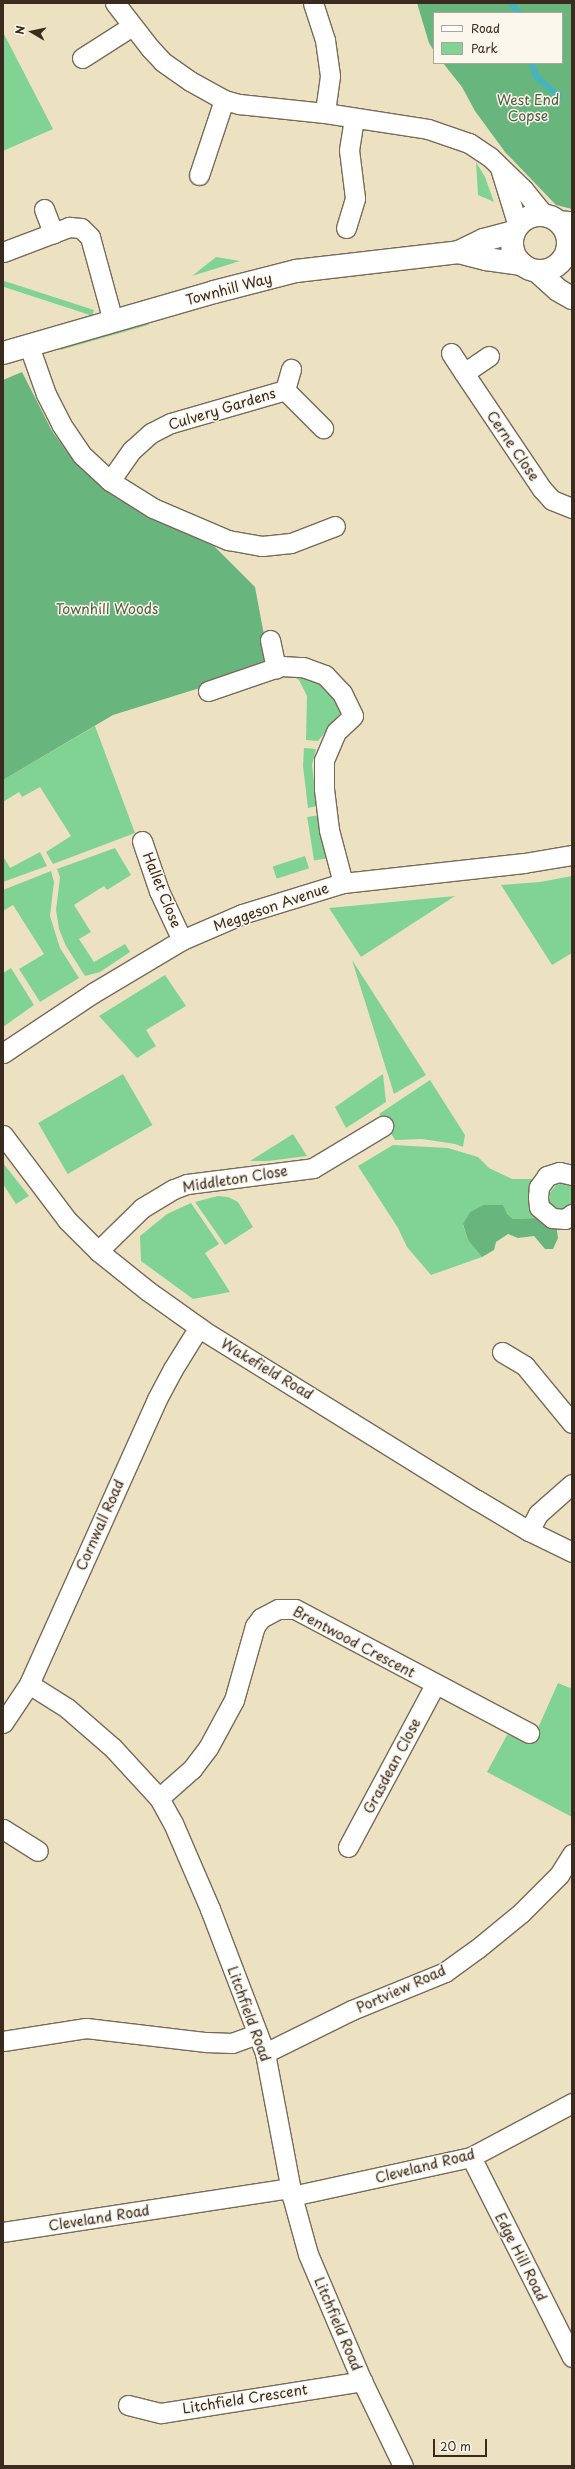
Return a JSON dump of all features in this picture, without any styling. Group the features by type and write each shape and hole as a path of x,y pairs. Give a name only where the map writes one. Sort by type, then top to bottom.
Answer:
{"street":[{"path":"115,3 132,26 163,62 190,81 224,100 239,104 325,114 428,129 469,143 490,157 523,189 558,219 566,233 569,253 554,266 530,267"},
{"path":"313,3 325,40 330,76 325,114"},
{"path":"82,58 132,26"},
{"path":"199,175 224,100"},
{"path":"346,228 355,198 349,150 354,118"},
{"path":"500,168 516,229 513,250 530,267 558,290 572,298"},
{"path":"44,209 53,233"},
{"path":"516,229 530,217 558,219"},
{"path":"3,252 69,227 80,228 90,237 114,321"},
{"name":"Townhill Way","path":"3,353 296,271 459,252 484,240 516,229"},
{"name":"Townhill Way","path":"459,252 486,259 530,267"},
{"path":"29,346 60,424 82,455 110,481 153,508 228,540 262,546 291,543 335,526"},
{"name":"Cerne Close","path":"451,353 542,489 552,500 572,508"},
{"path":"464,373 489,356"},
{"name":"Culvery Gardens","path":"285,390 291,369"},
{"name":"Culvery Gardens","path":"110,481 132,450 151,433 171,422 285,390"},
{"name":"Culvery Gardens","path":"285,390 323,428"},
{"path":"270,640 276,668"},
{"path":"208,691 276,668 303,667 325,675 342,693 354,716 336,732 324,760 324,788 329,830 343,883"},
{"name":"Hallet Close","path":"142,840 159,891 182,940"},
{"name":"Meggeson Avenue","path":"3,1053 93,993 182,940 242,914 343,883 524,863 572,855"},
{"name":"Middleton Close","path":"98,1251 142,1208 174,1189 186,1184 313,1168 383,1126"},
{"name":"Wakefield Road","path":"3,1135 67,1220 98,1251 128,1277 199,1327 529,1531 572,1552"},
{"path":"572,1175 559,1172 548,1176 539,1187 538,1197 539,1207 552,1218 564,1219 572,1214"},
{"name":"Cornwall Road","path":"3,1724 29,1684 157,1400 173,1369 199,1327"},
{"path":"502,1352 525,1366 572,1423"},
{"path":"529,1531 538,1514 572,1484"},
{"name":"Brentwood Crescent","path":"159,1798 192,1769 212,1742 234,1700 255,1626 261,1618 269,1612 287,1607 295,1609 435,1685 529,1733"},
{"name":"Litchfield Road","path":"29,1684 68,1708 113,1748 159,1798 173,1824 210,1909 265,2053 291,2192 308,2254 362,2381 403,2466"},
{"name":"Grasdean Close","path":"348,1848 435,1685"},
{"path":"3,1829 38,1851"},
{"name":"Portview Road","path":"265,2053 352,2010 445,1972 477,1949 520,1913 559,1875 572,1854"},
{"path":"3,2041 86,2028 206,2042 232,2043 257,2034"},
{"name":"Cleveland Road","path":"3,2232 291,2192 471,2157 572,2103"},
{"name":"Edge Hill Road","path":"471,2157 572,2357"},
{"name":"Litchfield Crescent","path":"128,2406 161,2413 362,2381"}],"green space":[{"name":"West End Copse","path":"417,3 572,3 572,209 556,205 505,152 475,111 462,87 444,64 563,64 563,12 433,12 433,49 429,43"},
{"path":"3,32 53,129 3,151"},
{"path":"476,162 485,177 494,202 478,195"},
{"path":"216,257 240,261 192,276"},
{"path":"4,281 94,310 92,316 3,287"},
{"path":"147,318 149,325 60,350 59,343"},
{"name":"Townhill Woods","path":"22,372 52,431 73,460 97,482 127,503 214,546 255,587 267,651 261,669 113,715 3,780 3,380"},
{"path":"287,673 317,680 334,694 341,710 340,714 318,741 306,740 307,696 299,680"},
{"path":"95,726 135,833 53,864 46,852 71,836 40,787 22,797 19,792 3,802 3,780"},
{"path":"304,748 316,749 312,765 317,806 308,808 303,766"},
{"path":"320,815 327,858 314,860 307,817"},
{"path":"115,848 131,875 107,890 104,886 74,905 91,932 79,939 94,962 125,944 130,952 100,972 85,976 66,946 59,929 56,910 60,877 57,869"},
{"path":"40,852 47,866 3,882 3,856 10,868"},
{"path":"305,856 309,868 277,879 273,867"},
{"path":"51,871 54,882 50,916 60,948 79,978 40,1002 19,969 44,954 13,905 3,911 3,890"},
{"path":"572,876 572,953 552,965 501,885 540,882"},
{"path":"455,896 361,957 329,908"},
{"path":"352,960 426,1075 394,1094"},
{"path":"11,968 34,1005 3,1027 3,973"},
{"path":"165,975 186,1006 146,1030 156,1046 137,1058 99,1016"},
{"path":"123,1074 152,1125 68,1174 38,1123"},
{"path":"383,1074 386,1102 346,1128 335,1107"},
{"path":"430,1080 465,1135 463,1147 455,1144 422,1139 395,1140 379,1114"},
{"path":"293,1134 307,1156 268,1161 250,1161"},
{"path":"393,1145 448,1148 478,1157 489,1168 512,1179 534,1179 531,1206 537,1218 513,1219 507,1214 470,1212 463,1225 468,1240 482,1257 431,1275 407,1247 398,1228 358,1166"},
{"path":"3,1163 29,1196 16,1204 3,1184"},
{"path":"565,1183 572,1186 572,1210 560,1212 550,1203 550,1193 556,1185"},
{"path":"218,1196 228,1197 238,1202 253,1227 225,1245 195,1202"},
{"path":"191,1203 219,1244 205,1253 230,1292 193,1299 141,1261 140,1236 167,1214"},
{"path":"484,1205 503,1205 507,1214 513,1219 537,1218 556,1224 558,1238 553,1249 545,1249 534,1236 518,1238 508,1234 496,1242 494,1250 482,1257 468,1240 463,1224 470,1212"},
{"path":"558,1683 570,1688 572,1685 572,1817 487,1772 507,1735 528,1739 534,1737"}],"waterway":[{"path":"511,3 518,12"},
{"path":"532,64 537,77 559,96"}]}
